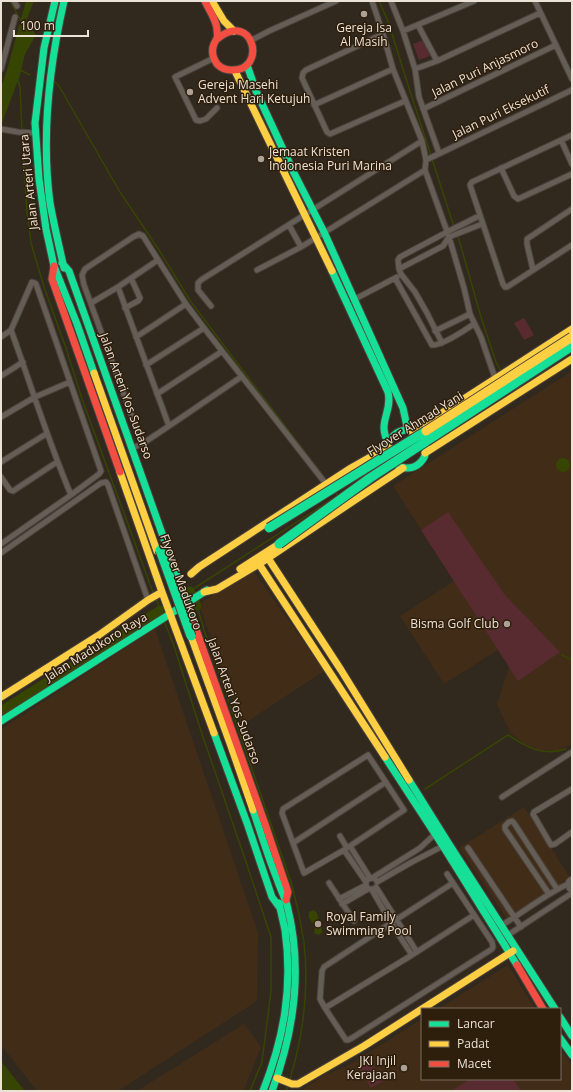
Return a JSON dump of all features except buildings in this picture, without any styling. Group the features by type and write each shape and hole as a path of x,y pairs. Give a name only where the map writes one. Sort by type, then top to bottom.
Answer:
{"main road":[{"name":"Jalan Arteri Utara","path":"55,1 45,40 32,133 46,229 58,265"},
{"name":"Jalan Arteri Utara","path":"58,265 46,145 46,117 51,65 64,1"},
{"path":"205,1 216,25 216,39 212,51 217,64 228,70 235,71 242,69 247,65 253,53 253,47 250,40 246,35 226,25 212,1"},
{"path":"216,39 221,34 234,30"},
{"path":"247,65 250,76 290,175"},
{"path":"235,71 268,137 290,175 354,299 403,408 412,432"},
{"path":"320,235 389,394 389,404 383,426 383,432 390,458 398,466 403,468 412,467 423,458 425,453 422,439 412,432 402,431 396,434 392,438 388,448"},
{"name":"Jalan Arteri Yos Sudarso","path":"58,265 69,271 265,824 288,892 286,900"},
{"name":"Flyover Madukoro","path":"58,265 80,323 158,551 228,739 277,880 286,900"},
{"path":"58,265 52,279 154,597 167,616 247,823 272,897 280,908 284,923 289,972 288,993 281,1040 270,1075 263,1091"},
{"path":"412,432 572,329"},
{"name":"Flyover Ahmad Yani","path":"269,528 446,419 572,337"},
{"name":"Flyover Ahmad Yani","path":"279,544 370,478 572,346"},
{"path":"425,453 505,397 572,359"},
{"path":"499,377 505,397"},
{"name":"Jalan Madukoro Raya","path":"191,574 199,567 330,482 388,448"},
{"name":"Jalan Madukoro Raya","path":"202,593 217,589 259,564 403,468"},
{"name":"Jalan Madukoro Raya","path":"1,697 99,635 154,597 269,528"},
{"name":"Jalan Madukoro Raya","path":"1,722 279,544"},
{"path":"268,558 341,670 449,844 502,925 542,1008"},
{"path":"259,564 435,834 513,950 554,1008"},
{"name":"Flyover Madukoro","path":"190,637 274,881 280,908"},
{"path":"272,1091 284,1080 285,1053 292,1014 295,985 294,946 286,900"},
{"path":"424,1008 513,950"},
{"path":"284,1080 298,1084 341,1060 421,1010"},
{"path":"561,1019 572,1036"},
{"path":"561,1039 572,1055"}],"street":[{"path":"250,40 336,1"},
{"path":"372,1 393,69 428,158 425,170 449,237 470,314 499,377"},
{"name":"Jalan Puri Anjasmoro","path":"391,1 403,31 415,70 419,97 438,154"},
{"path":"403,31 474,1"},
{"name":"Jalan Puri Anjasmoro","path":"535,1 572,79"},
{"path":"415,70 540,13"},
{"path":"1,69 15,17"},
{"path":"418,25 437,61"},
{"path":"383,34 306,70 303,73 302,78 327,132 330,134 405,101"},
{"name":"Jalan Puri Anjasmoro","path":"423,109 556,45"},
{"path":"214,58 175,77 196,120 200,121 206,119 217,108"},
{"path":"314,105 393,69"},
{"name":"Jalan Puri Eksekutif","path":"428,158 572,90"},
{"path":"1,130 32,133"},
{"path":"572,135 470,184 479,216 504,286 507,287 572,245"},
{"path":"561,140 572,164"},
{"path":"211,306 198,290 199,282 422,141"},
{"path":"501,168 514,196 518,199 572,174"},
{"path":"257,270 301,247 425,170"},
{"path":"534,270 527,239 572,209"},
{"path":"442,343 415,292 400,272 398,262 400,257 479,216"},
{"path":"354,299 395,278 400,272 443,246 449,237 482,224"},
{"path":"289,225 301,247"},
{"path":"142,444 83,280 84,270 139,234 143,236 186,304 221,352 330,482"},
{"path":"91,303 158,260"},
{"path":"125,308 138,301 140,298 131,278"},
{"path":"395,278 432,345 442,343 474,324"},
{"path":"1,337 11,330 31,283 33,282 36,284 100,469 99,474 1,544"},
{"path":"118,287 170,426"},
{"path":"136,336 186,304"},
{"path":"418,318 427,313"},
{"path":"435,330 470,314"},
{"path":"146,365 204,328"},
{"path":"11,330 35,396 46,434 71,495"},
{"path":"157,394 221,352"},
{"path":"1,376 23,362"},
{"path":"132,448 142,444 170,426 241,377"},
{"path":"1,418 35,396 70,382"},
{"path":"1,462 46,434"},
{"path":"1,477 10,490 13,491 57,462"},
{"path":"1,553 101,483 106,482 154,597"},
{"path":"502,797 572,752"},
{"path":"368,755 404,810 347,848 304,873 293,844 282,810 368,755"},
{"path":"293,844 386,782"},
{"path":"572,788 533,814 551,845 555,844 572,832"},
{"path":"549,894 505,829 505,826 509,822 512,821 514,823 557,889"},
{"path":"342,904 371,884 435,834"},
{"path":"340,836 418,952"},
{"path":"339,899 443,846"},
{"path":"420,847 425,855"},
{"path":"468,848 521,927"},
{"path":"408,855 412,862"},
{"path":"447,874 453,883 474,915 492,942 493,947 352,1038 348,1040 345,1038 320,999 322,971 324,967 453,883"},
{"path":"502,925 557,889 568,884 572,879"},
{"path":"328,883 354,921"},
{"path":"371,884 391,923 412,955"},
{"path":"508,935 572,892 568,884"},
{"path":"325,1008 418,952 474,915"}],"shaded area":[{"path":"26,1 34,1 26,21 36,35 25,54 20,75 1,126 1,87"},
{"path":"423,40 430,56 419,60 413,44"},
{"path":"524,318 534,335 524,340 514,323"},
{"path":"572,371 572,744 558,751 539,750 524,743 510,733 497,704 509,667 498,650 444,684 400,616 454,581 393,486"},
{"path":"560,458 566,458 570,462 570,468 566,472 560,472 556,468 556,462"},
{"name":"Bisma Golf Club","path":"448,512 505,595 560,652 518,681 421,530"},
{"path":"253,570 324,671 242,725 201,610 202,602"},
{"path":"155,629 258,933 257,1001 118,1091 37,1091 1,1045 1,729"},
{"path":"524,807 570,877 507,919 459,848"},
{"name":"Royal Family Swimming Pool","path":"314,910 317,913 319,921 321,922 322,933 318,935 314,933 315,926 309,918 309,912"},
{"path":"508,965 534,1008 440,1008"},
{"path":"421,1020 421,1080 561,1080 561,1050 572,1066 572,1091 303,1091 324,1075 347,1066"},
{"path":"244,1024 261,1047 243,1091 137,1091"},
{"path":"370,1060 383,1081 371,1088 358,1067"},
{"path":"1,1061 25,1091 1,1091"},
{"path":"468,1080 514,1080 521,1091 453,1091"}],"waterway":[{"path":"10,1 21,21"},
{"path":"379,1 388,21 456,233"},
{"path":"20,70 30,75"},
{"path":"18,80 20,87 22,130"},
{"path":"55,82 59,86 120,192 159,250 191,302 326,480"},
{"path":"22,134 27,211 31,243 44,287 66,348 82,399 154,595"},
{"path":"458,236 481,317 496,362 501,371"},
{"path":"190,591 351,487"},
{"path":"334,491 338,495"},
{"path":"190,591 197,606"},
{"path":"156,598 162,615"},
{"path":"197,606 292,885 300,921 304,942 306,977 304,1012 295,1063 290,1079"},
{"path":"1,711 160,610"},
{"path":"164,621 173,643 201,731 271,937 271,991 262,1062 250,1091"},
{"path":"562,655 572,660"},
{"path":"425,789 508,735 536,750 550,752 566,749"},
{"path":"286,1091 288,1085"}],"traffic: fast":[{"path":"55,1 44,48 35,123 39,179 46,229 54,266 77,324 94,373"},
{"path":"64,1 54,51 48,101 46,152 50,203 64,268"},
{"path":"247,65 256,91 294,173 324,232 403,408 408,431"},
{"path":"62,263 69,271 193,621"},
{"path":"332,271 388,392 389,399 384,430 389,444"},
{"path":"279,544 370,478 572,346"},
{"path":"407,430 420,436 426,449 420,462 407,468 394,462 388,449 394,436 407,430"},
{"path":"269,528 426,431"},
{"path":"160,550 191,636"},
{"path":"170,614 207,590"},
{"path":"1,721 170,614"},
{"path":"214,733 272,897 280,908"},
{"path":"385,757 443,846 517,965"},
{"path":"409,780 554,1008"},
{"path":"253,810 287,905 292,928 294,952 295,976 291,1023 280,1069 272,1091"},
{"path":"263,1091 281,1032 287,992 287,951 285,930 279,903"},
{"path":"561,1019 572,1036"},
{"path":"561,1039 572,1055"}],"traffic: slow":[{"path":"212,1 224,21 234,31"},
{"path":"235,71 332,271"},
{"path":"411,431 428,422 572,329"},
{"path":"426,431 572,337"},
{"path":"425,453 572,359"},
{"path":"94,373 157,551"},
{"path":"191,574 199,567 351,468 388,447"},
{"path":"204,592 217,589 259,564 403,468"},
{"path":"120,472 214,733"},
{"path":"240,569 279,544"},
{"path":"268,558 341,670 409,780"},
{"path":"259,564 385,757"},
{"path":"1,697 99,635 148,600 162,592"},
{"path":"191,636 253,810"},
{"path":"424,1008 513,951"},
{"path":"277,1078 292,1084 298,1084 364,1046 421,1010"}],"traffic: jam":[{"path":"205,1 214,18 217,29 217,37 213,47 214,57 217,64 220,67 231,70 243,68 250,62 253,53 252,44 247,36 240,31 230,32 217,39"},
{"path":"54,266 52,279 120,472"},
{"path":"193,621 288,892 286,900"},
{"path":"517,965 542,1008"}],"place":[{"name":"Gereja Isa Al Masih","path":"364,14"},
{"name":"Gereja Masehi Advent Hari Ketujuh","path":"190,92"},
{"name":"Jemaat Kristen Indonesia Puri Marina","path":"261,159"},
{"name":"Bisma Golf Club","path":"507,624"},
{"name":"Royal Family Swimming Pool","path":"318,924"},
{"name":"JKI Injil Kerajaan","path":"404,1068"}]}
